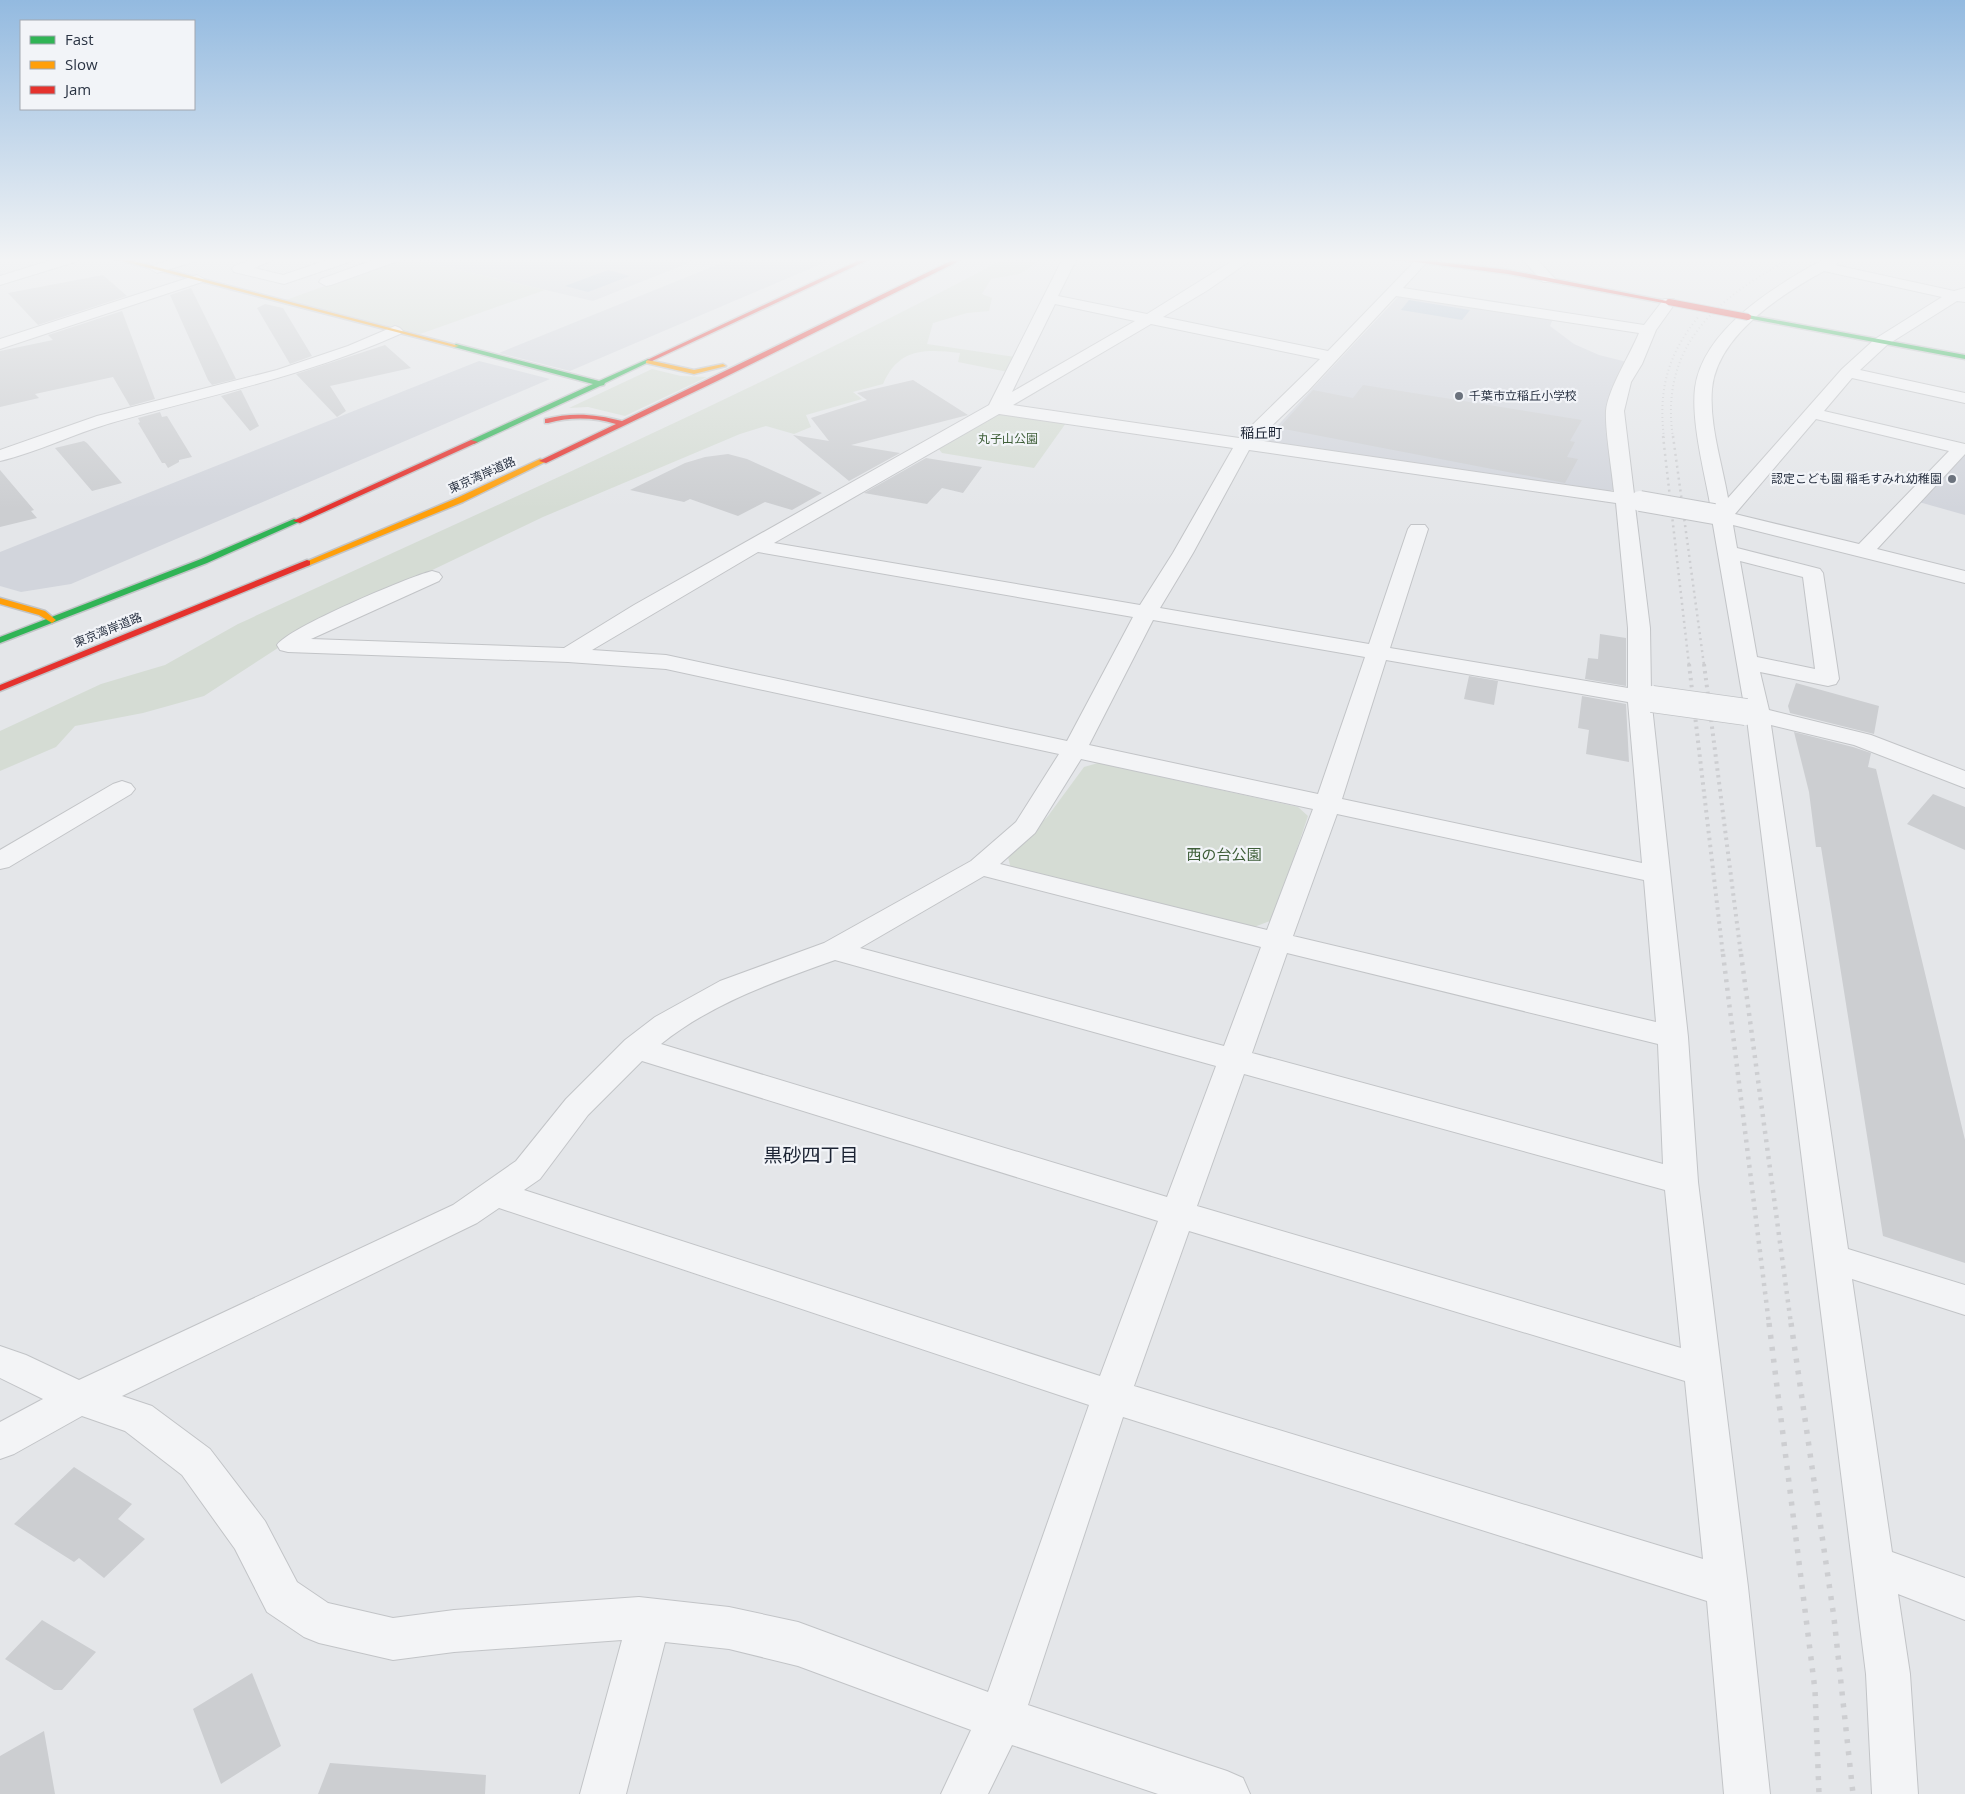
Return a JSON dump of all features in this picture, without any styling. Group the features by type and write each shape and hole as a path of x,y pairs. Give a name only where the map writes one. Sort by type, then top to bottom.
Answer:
{"main road":[{"path":"437,342 602,384"},
{"name":"東京湾岸道路","path":"0,640 204,561 434,463 691,342"},
{"path":"648,362 685,372 702,373 792,342"},
{"name":"東京湾岸道路","path":"0,688 460,500 794,342"},
{"path":"1881,342 1965,357"},
{"path":"434,463 572,413 590,415 623,424"},
{"path":"0,601 42,614 52,620"},
{"path":"0,682 69,660"}],"street":[{"path":"0,456 103,420 283,373 371,342"},
{"path":"996,408 1029,342"},
{"path":"568,655 642,610 757,546 1111,342"},
{"path":"1261,342 1331,356"},
{"path":"0,1442 79,1398 465,1214 528,1170 578,1107 636,1048 666,1024 730,988 834,950 980,867 1026,827 1074,750 1146,613 1183,553 1244,444 1345,342"},
{"path":"1643,342 1634,364 1623,382 1616,411 1632,499 1641,677 1646,698 1658,875 1673,1037 1682,1182 1701,1370 1728,1587 1747,1794"},
{"path":"1725,342 1711,364 1704,387 1703,409 1719,515 1747,662 1752,713 1832,1259 1888,1674 1895,1794"},
{"path":"1719,515 1848,372 1881,342"},
{"path":"1848,372 1965,398"},
{"path":"996,408 1632,499 1719,515 1965,577"},
{"path":"1812,414 1963,449"},
{"path":"1864,551 1963,449"},
{"path":"964,1794 1001,1719 1111,1396 1232,1061 1279,942 1327,805 1418,529"},
{"path":"757,546 1376,653 1646,698 1752,713 1862,740 1965,780"},
{"path":"1727,552 1813,573 1828,679 1747,662"},
{"path":"432,577 309,631 288,644 568,655 666,662 1658,875"},
{"path":"0,861 122,789"},
{"path":"980,867 1279,942 1673,1037"},
{"path":"834,950 1232,1061 1682,1182"},
{"path":"636,1048 1178,1214 1701,1370"},
{"path":"496,1194 1111,1396 1728,1587"},
{"path":"1832,1259 1965,1300"},
{"path":"0,1362 13,1366 79,1398 138,1418 196,1462 250,1535 282,1597 319,1622 393,1638 454,1630 639,1618 730,1628 798,1644 1001,1719 1227,1794"},
{"path":"1874,1565 1965,1599"},
{"path":"603,1794 649,1620"}],"shaded area":[{"path":"527,342 639,342 570,371 499,353"},
{"name":"千葉市立稲丘小学校","path":"1356,342 1571,342 1599,355 1627,362 1617,489 1606,492 1270,444 1265,439"},
{"path":"479,361 550,379 71,584 21,592 0,586 0,552"},
{"name":"認定こども園 稲毛すみれ幼稚園","path":"1965,455 1965,515 1919,502 1959,456"}],"green space":[{"path":"843,342 928,342 927,344 1015,357 1008,372 958,362 960,353 935,351 914,353 897,363 889,372 883,384 853,392 862,399 806,415 811,427 794,434 766,426 740,434 543,517 301,633 204,696 143,713 75,726 56,747 0,771 0,731 101,684 165,665 238,624 528,491"},
{"path":"652,369 681,376 707,377 625,416 588,407 569,408"},
{"name":"丸子山公園","path":"1005,413 1066,423 1034,468 942,453 938,448 994,415"},
{"name":"西の台公園","path":"1098,763 1298,807 1308,816 1273,920 1254,927 1011,869 1008,857 1048,816 1084,767"}],"building":[{"path":"45,342 134,342 155,399 130,406 113,377 35,394 39,398 0,407 0,351"},
{"path":"191,342 218,342 236,379 212,385"},
{"path":"277,342 303,342 312,356 290,364"},
{"path":"385,345 411,368 330,386 346,411 337,417 296,374"},
{"path":"913,380 968,415 851,445 900,453 849,481 793,435 829,441 811,418 867,400 857,393"},
{"path":"1363,385 1582,420 1570,441 1575,442 1567,457 1578,459 1565,483 1279,428 1313,390 1353,398"},
{"path":"241,390 259,426 250,431 221,396"},
{"path":"160,412 162,417 167,416 192,457 179,460 179,462 168,468 165,463 162,463 138,423 140,422 138,418"},
{"path":"84,441 122,483 92,491 55,448"},
{"path":"728,454 747,459 822,493 792,510 765,502 738,516 690,499 684,502 630,490 685,463 705,457"},
{"path":"926,458 982,467 963,493 942,488 927,504 864,493"},
{"path":"0,470 34,510 31,511 37,518 0,527"},
{"path":"1600,634 1626,638 1626,686 1585,679 1588,658 1598,659"},
{"path":"1469,676 1498,681 1494,705 1464,699"},
{"path":"1796,683 1879,706 1874,734 1790,713 1788,706"},
{"path":"1582,696 1626,704 1629,762 1586,754 1589,730 1578,728"},
{"path":"1794,732 1871,753 1868,767 1876,769 1965,1140 1965,1263 1883,1236 1821,847 1816,847 1809,792"},
{"path":"1933,794 1965,807 1965,850 1907,824"},
{"path":"74,1467 132,1504 118,1519 145,1539 104,1578 79,1558 74,1562 14,1524"},
{"path":"42,1620 96,1652 62,1690 54,1690 5,1659"},
{"path":"252,1673 281,1746 221,1784 193,1709"},
{"path":"44,1731 55,1794 0,1794 0,1756"},
{"path":"330,1763 486,1775 485,1794 318,1794"}],"railway":[{"path":"1664,438 1664,388 1673,358 1681,342"},
{"path":"1673,438 1671,405 1675,376 1685,350 1691,342"},
{"path":"1663,436 1689,665"},
{"path":"1673,436 1704,665"},
{"path":"1689,664 1723,955"},
{"path":"1704,664 1741,955"},
{"path":"1723,954 1769,1324"},
{"path":"1741,954 1791,1324"},
{"path":"1769,1323 1815,1690 1819,1794"},
{"path":"1791,1323 1834,1618 1853,1794"}],"traffic: fast":[{"path":"1882,342 1965,357"},
{"path":"456,346 602,384"},
{"path":"474,442 650,360"},
{"path":"0,640 204,561 297,521"}],"traffic: slow":[{"path":"439,342 456,346"},
{"path":"648,362 694,372 723,366"},
{"path":"307,563 460,500 543,461"},
{"path":"0,601 42,613 52,620"}],"traffic: jam":[{"path":"650,360 689,342"},
{"path":"543,461 793,342"},
{"path":"548,421 558,418 586,416 623,424"},
{"path":"297,521 474,442"},
{"path":"0,688 307,563"}],"place":[{"name":"千葉市立稲丘小学校","path":"1459,396"},
{"name":"認定こども園 稲毛すみれ幼稚園","path":"1952,479"}],"district":[{"name":"稲丘町","path":"1261,433"},
{"name":"黒砂四丁目","path":"811,1155"}]}
